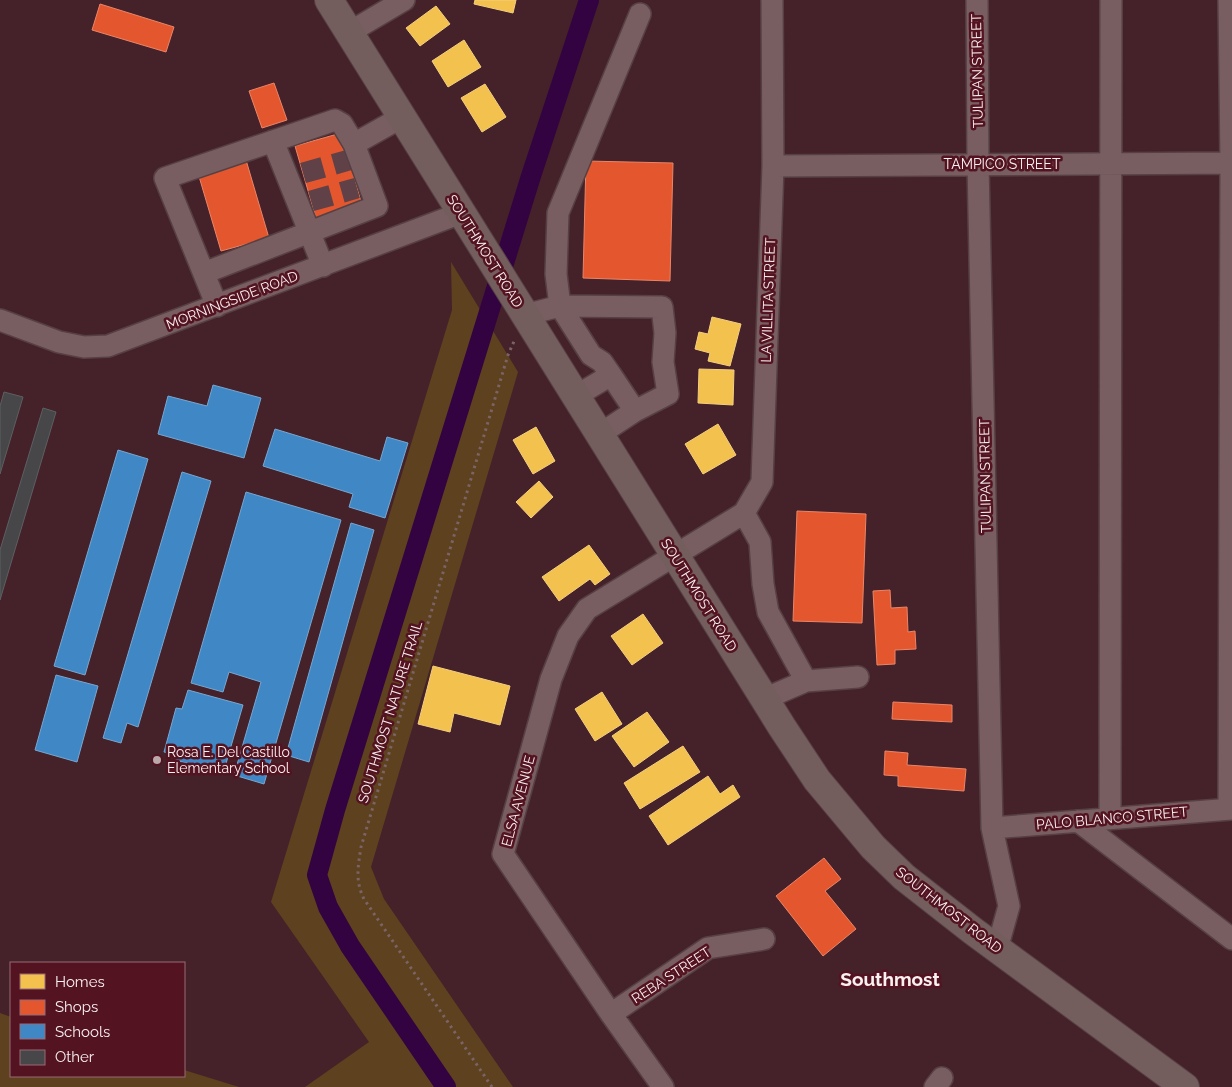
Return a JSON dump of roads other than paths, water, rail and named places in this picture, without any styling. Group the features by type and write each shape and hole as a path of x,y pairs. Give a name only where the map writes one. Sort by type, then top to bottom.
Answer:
{"main road":[{"name":"SOUTHMOST ROAD","path":"330,0 764,699 818,780 873,846 904,878 1185,1087"}],"street":[{"path":"350,32 404,0"},
{"name":"LA VILLITA STREET","path":"674,555 744,513 762,482 773,166 772,0"},
{"name":"TULIPAN STREET","path":"976,0 992,828 1009,906 998,949"},
{"path":"1110,818 1111,0"},
{"path":"1229,0 1232,163 1230,809"},
{"path":"635,411 602,362 591,355 560,306 556,274 558,214 640,14"},
{"path":"354,154 402,118"},
{"path":"204,272 377,206 363,186 354,154 342,124 335,120 165,178 217,306"},
{"path":"273,141 295,175 305,203 310,232 323,266"},
{"name":"TAMPICO STREET","path":"773,166 1232,163"},
{"name":"MORNINGSIDE ROAD","path":"0,320 59,342 84,347 108,346 323,266 467,223"},
{"path":"525,315 560,306 662,307 664,334 663,362 668,394 635,411 600,434"},
{"path":"576,396 611,374"},
{"path":"744,513 760,542 763,584 768,612 806,681"},
{"name":"ELSA AVENUE","path":"663,1087 611,1014 503,854 551,679 568,636 587,609 674,555"},
{"path":"764,699 806,681 858,677"},
{"name":"PALO BLANCO STREET","path":"992,828 1230,809"},
{"path":"1078,821 1232,939"},
{"name":"REBA STREET","path":"611,1014 708,948 764,939"}],"waterway":[{"path":"446,1087 350,946 328,907 317,875 335,810 531,176 589,0"}],"tunnel":[{"path":"303,173 349,160"},
{"path":"311,201 357,188"}],"place":[{"name":"Rosa E. Del Castillo Elementary School","path":"157,760"}],"district":[{"name":"Southmost","path":"890,979"}]}
